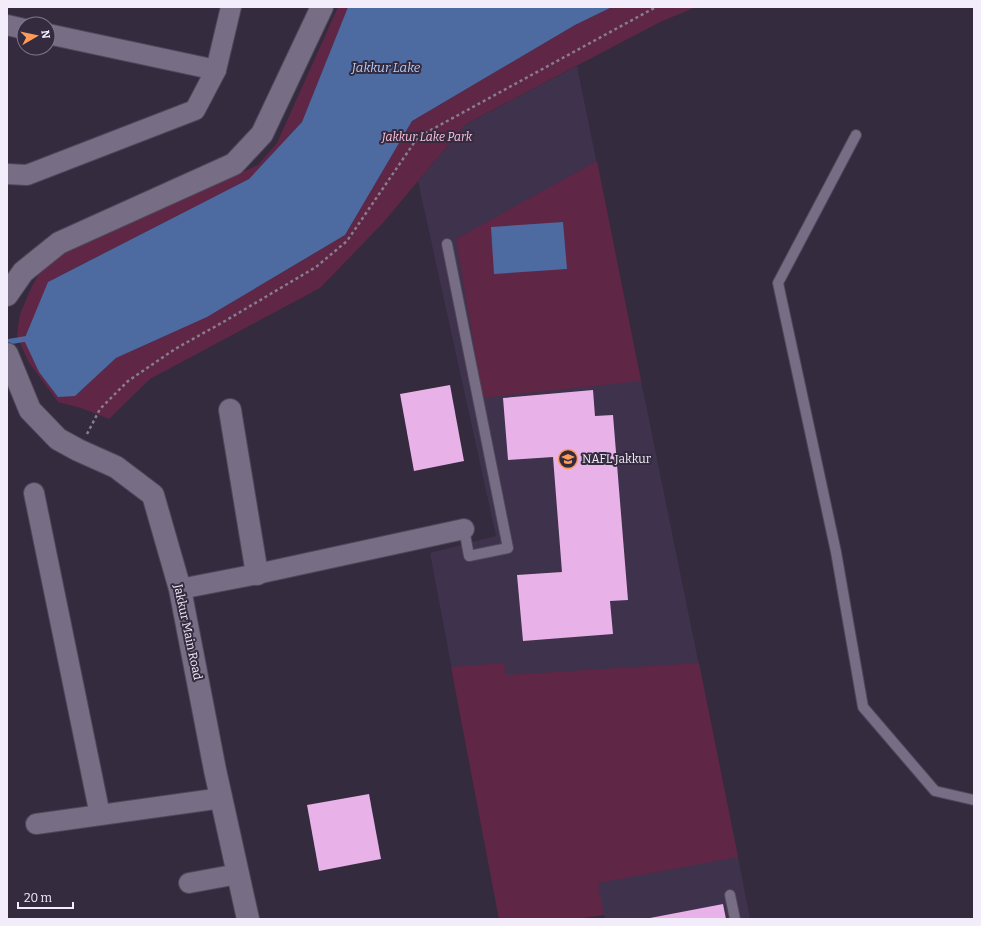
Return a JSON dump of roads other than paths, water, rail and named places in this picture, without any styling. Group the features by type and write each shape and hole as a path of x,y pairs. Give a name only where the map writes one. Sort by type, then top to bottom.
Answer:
{"street":[{"path":"7,174 27,175 195,110 216,70 231,7"},
{"path":"7,295 23,272 59,243 234,164 262,134 322,7"},
{"path":"56,36 216,70"},
{"name":"Jakkur Main Road","path":"7,354 30,410 58,439 78,450 116,467 153,495 180,589 248,919"},
{"path":"230,410 257,574"},
{"path":"34,493 100,815"},
{"path":"180,589 257,574 464,529"},
{"path":"36,824 222,798"},
{"path":"189,883 238,874"}],"lane":[{"path":"856,135 778,283 836,552 863,707 935,791 974,800"},
{"path":"447,244 508,548 469,556 464,529"},
{"path":"730,895 735,919"}],"water":[{"name":"Jakkur Lake","path":"348,7 612,7 575,25 412,121 345,235 207,317 116,358 75,396 58,397 39,372 24,340 48,282 249,179 302,122"},
{"path":"563,222 567,269 494,274 491,227"}],"waterway":[{"path":"7,342 31,338"}],"place":[{"name":"NAFL Jakkur","path":"568,459"}],"park label":[{"name":"Jakkur Lake Park","path":"427,137"}]}
